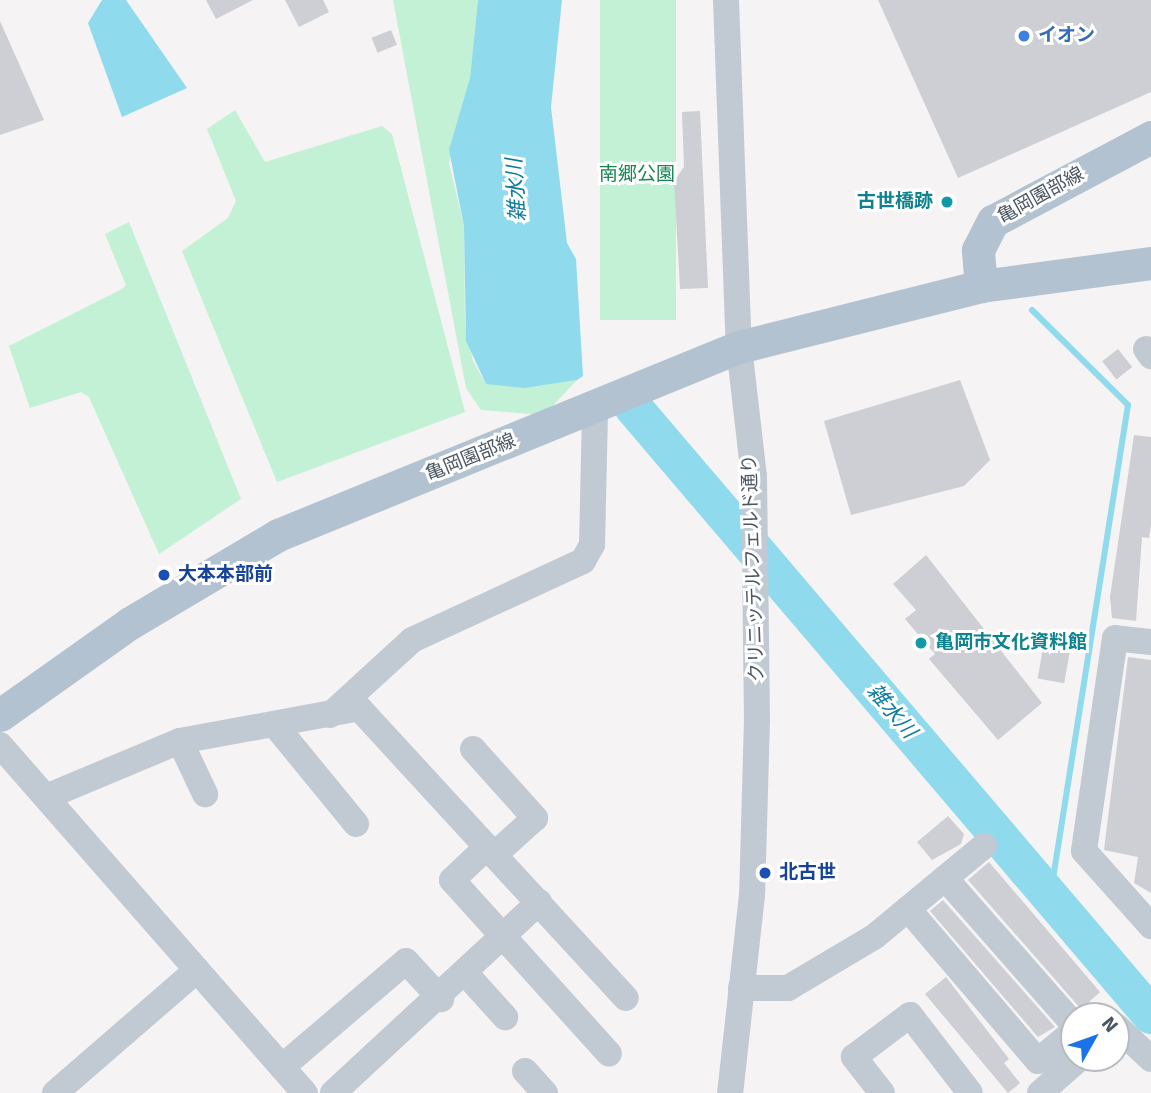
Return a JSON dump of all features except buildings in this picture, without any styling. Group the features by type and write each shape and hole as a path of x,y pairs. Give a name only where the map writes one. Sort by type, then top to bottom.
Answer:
{"main road":[{"name":"亀岡園部線","path":"981,286 978,250 993,221 1151,137"},
{"name":"亀岡園部線","path":"0,715 130,623 278,535 595,409 739,347 981,286 1151,263"}],"street":[{"name":"クリニッテルフェルド通り","path":"726,0 739,347 754,476 757,719 752,895 730,1093"},
{"path":"327,719 412,640 583,561 592,545 594,520 595,409"},
{"path":"1151,642 1115,638 1084,851 1151,926"},
{"path":"46,797 180,741 327,719 359,708 626,998"},
{"path":"275,725 356,824"},
{"path":"180,741 205,794"},
{"path":"0,745 305,1093"},
{"path":"473,749 535,818 452,880 609,1055"},
{"path":"741,988 788,988 908,909 984,846"},
{"path":"945,878 1060,1012"},
{"path":"333,1093 467,975 539,902"},
{"path":"908,909 1038,1061 1060,1041"},
{"path":"282,1067 406,961 440,999"},
{"path":"55,1093 197,970"},
{"path":"467,975 505,1017"},
{"path":"882,1093 854,1057 910,1015 970,1093"},
{"path":"1130,1039 1151,1059"},
{"path":"525,1071 545,1093"},
{"path":"1040,1093 1064,1072"}],"green space":[{"path":"393,0 478,0 470,78 449,163 464,226 465,324 473,361 486,384 577,380 544,415 481,410 466,388"},
{"name":"南郷公園","path":"600,0 676,0 676,320 600,320"},
{"path":"235,110 265,162 382,126 392,134 465,412 277,482 182,251 228,218 236,201 207,129"},
{"path":"129,222 241,499 159,554 89,397 81,392 30,408 9,346 126,285 105,234"}],"water":[{"path":"102,0 126,0 187,88 122,117 88,23"},
{"path":"478,0 562,0 551,107 567,243 576,259 583,376 577,380 524,388 486,384 466,341 464,226 449,150 470,78"}],"waterway":[{"path":"1032,310 1128,405 1051,893"},
{"name":"雑水川","path":"633,407 1151,1015"}],"place":[{"name":"イオン","path":"1024,36"},
{"name":"古世橋跡","path":"947,202"},
{"name":"大本本部前","path":"164,575"},
{"name":"亀岡市文化資料館","path":"921,643"},
{"name":"北古世","path":"765,873"}]}
